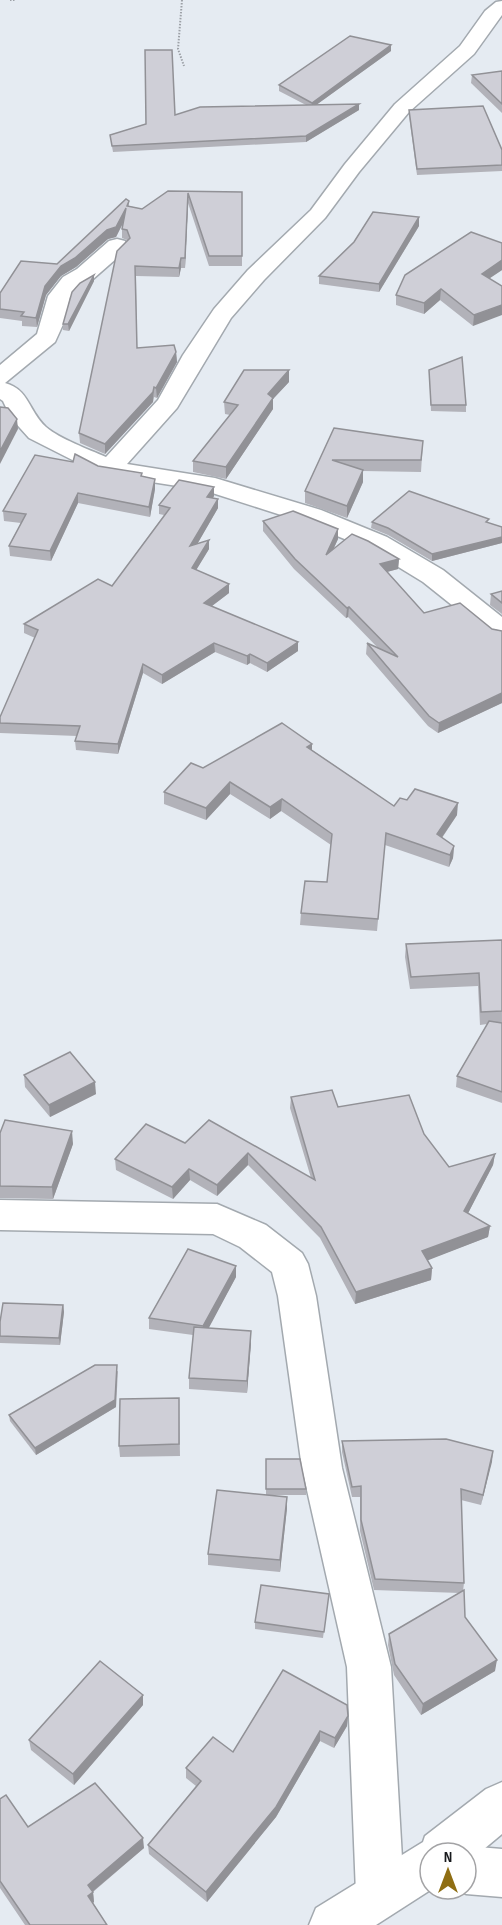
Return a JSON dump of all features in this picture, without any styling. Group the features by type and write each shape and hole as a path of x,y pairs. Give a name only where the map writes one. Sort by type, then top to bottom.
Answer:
{"street":[{"path":"109,469 168,403 195,355 222,314 256,274 318,214 352,168 402,108 467,50 491,15 502,6"},
{"path":"0,376 47,337 54,320 59,296 71,282 85,274 117,246"},
{"path":"0,389 14,397 20,413 38,433 109,469 206,483 312,516 378,543 433,576 502,631"},
{"path":"0,1215 217,1219 253,1236 289,1264 297,1296 322,1468 369,1667 380,1893"},
{"path":"464,1841 502,1805"},
{"path":"478,1870 502,1873"},
{"path":"333,1925 380,1893 418,1874"}],"path":[{"path":"10,0 15,0"},
{"path":"182,0 178,49 184,66"}],"building":[{"path":"350,36 391,45 312,103 279,85"},
{"path":"145,50 172,50 175,115 200,107 359,104 306,136 112,146 110,135 146,124"},
{"path":"502,71 502,104 472,75"},
{"path":"483,106 502,150 502,165 417,169 409,110"},
{"path":"168,191 242,192 242,256 209,256 188,193 185,258 181,258 179,268 135,266 137,348 174,345 176,352 153,392 105,444 79,433 117,251 130,238 127,230 122,229 126,208 116,227 107,230 75,258 61,266 45,286 36,318 21,316 24,312 0,309 0,293 21,261 57,264 126,199 129,201 127,206 142,209"},
{"path":"373,212 419,217 379,284 319,276 354,242"},
{"path":"471,232 502,243 502,260 482,274 502,286 502,305 474,315 441,289 424,303 396,295 405,275"},
{"path":"94,275 68,324 63,324 72,292 80,283"},
{"path":"462,357 466,405 431,405 429,370"},
{"path":"244,370 289,370 268,394 273,398 226,467 193,461 238,405 224,402"},
{"path":"0,407 8,408 17,419 0,451"},
{"path":"334,428 423,441 421,460 332,460 363,470 347,506 305,491"},
{"path":"75,454 98,466 142,473 141,476 155,479 149,507 78,493 50,551 9,546 26,514 3,511 35,455 73,462"},
{"path":"179,480 214,487 207,497 218,499 190,546 209,540 192,568 229,584 204,603 298,642 267,663 250,654 247,656 214,643 162,675 143,664 118,744 75,741 80,726 0,723 0,717 38,630 24,624 98,579 112,586 170,508 159,505"},
{"path":"409,491 489,519 486,522 502,527 502,537 432,554 388,528 372,522"},
{"path":"293,511 338,529 326,555 352,534 399,559 380,564 424,613 460,603 492,629 502,631 502,693 439,723 429,716 367,643 398,657 349,607 347,608 295,559 263,521"},
{"path":"502,591 502,603 491,594"},
{"path":"282,723 312,744 307,747 394,806 400,798 407,800 415,789 458,803 437,834 454,846 450,855 386,833 378,919 301,913 305,881 327,882 332,834 282,799 270,807 230,782 206,808 164,792 191,763 203,768"},
{"path":"502,940 502,1011 481,1012 479,973 411,977 406,944"},
{"path":"489,1021 502,1023 502,1092 457,1076"},
{"path":"70,1052 95,1082 49,1105 24,1075"},
{"path":"332,1090 338,1107 409,1095 424,1134 449,1167 495,1154 464,1211 490,1226 422,1251 432,1268 356,1292 321,1227 248,1153 217,1185 189,1169 172,1187 115,1159 146,1124 185,1143 209,1120 315,1180 291,1097"},
{"path":"5,1120 72,1131 52,1187 0,1186 0,1133"},
{"path":"188,1249 236,1266 203,1326 149,1318"},
{"path":"3,1303 63,1305 59,1338 0,1336"},
{"path":"194,1327 251,1331 247,1381 189,1378"},
{"path":"95,1365 117,1365 115,1400 35,1448 9,1415"},
{"path":"179,1398 179,1444 119,1446 120,1399"},
{"path":"446,1439 493,1451 483,1495 461,1489 464,1583 375,1579 361,1520 361,1486 352,1487 342,1441"},
{"path":"266,1459 300,1459 306,1489 266,1489"},
{"path":"217,1490 287,1497 280,1560 208,1554"},
{"path":"261,1585 329,1594 324,1632 255,1622"},
{"path":"464,1590 465,1617 497,1660 423,1704 395,1664 389,1634"},
{"path":"100,1661 143,1695 73,1774 29,1740"},
{"path":"283,1670 347,1705 348,1716 335,1738 320,1731 276,1807 206,1892 148,1845 201,1781 186,1768 213,1737 233,1752"},
{"path":"95,1783 143,1838 88,1885 93,1892 88,1896 107,1925 30,1925 0,1881 0,1799 6,1795 28,1827"}]}
